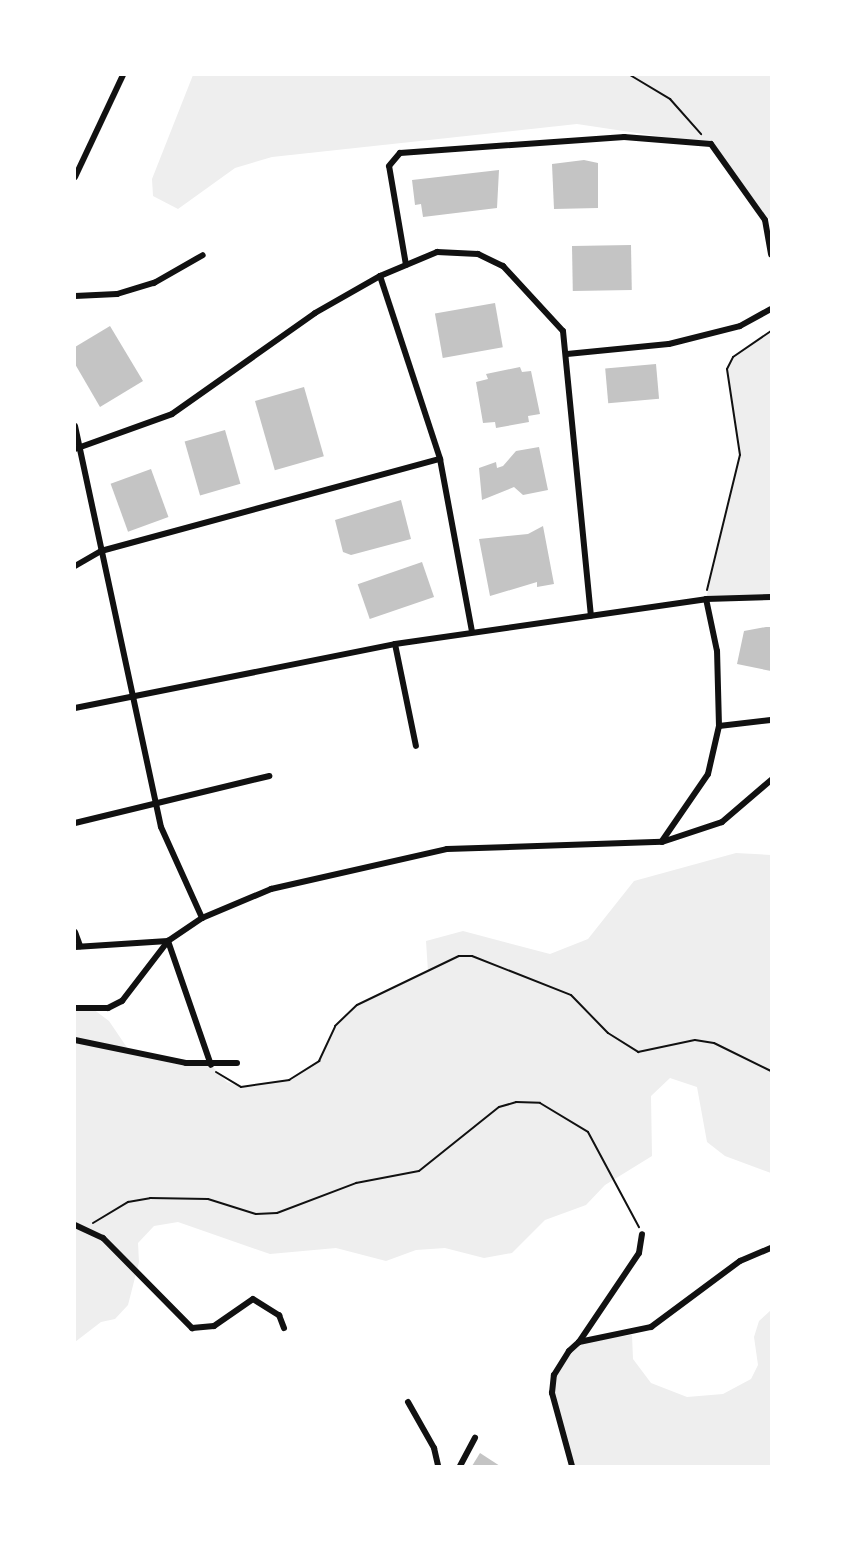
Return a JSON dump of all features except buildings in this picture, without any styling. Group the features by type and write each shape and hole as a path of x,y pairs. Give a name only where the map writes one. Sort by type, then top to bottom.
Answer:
{"street":[{"path":"75,177 123,75"},
{"path":"406,265 389,166 400,153 624,136 711,144 756,213 765,220 771,254"},
{"path":"78,449 172,414 315,313 380,276 437,252 478,254 502,266 563,331 591,616"},
{"path":"75,296 117,294 154,283 202,255"},
{"path":"380,276 440,459 472,632"},
{"path":"567,354 669,344 755,320 771,309"},
{"path":"75,426 78,449 135,699 161,827 202,918"},
{"path":"75,566 101,551 440,459"},
{"path":"75,708 135,699 395,644 706,599 771,597"},
{"path":"662,842 708,774 719,726 717,651 706,599"},
{"path":"395,644 416,746"},
{"path":"719,726 771,720"},
{"path":"75,823 155,800 269,776"},
{"path":"75,1008 108,1008 122,1001 168,942 202,918 271,889 447,849 662,842 722,822 771,780"},
{"path":"75,932 77,946 168,942"},
{"path":"168,942 211,1065"},
{"path":"75,1040 211,1065 237,1063"},
{"path":"75,1226 86,1228 192,1328 214,1326 253,1299 279,1315 284,1328"},
{"path":"572,1466 552,1393 560,1363 579,1341 639,1253 642,1234"},
{"path":"579,1341 651,1327 740,1261 771,1248"},
{"path":"408,1402 434,1448 438,1466"},
{"path":"460,1466 475,1438"}],"path":[{"path":"630,75 670,99 711,144"},
{"path":"706,599 740,455 727,369 733,357 771,331"},
{"path":"211,1065 227,1082 241,1087 289,1080 319,1061 335,1026 357,1005 459,956 472,956 571,995 608,1033 638,1052 695,1040 714,1042 771,1071"},
{"path":"86,1228 112,1210 150,1197 208,1199 256,1214 277,1213 356,1183 419,1171 499,1107 516,1102 540,1103 570,1116 588,1132 642,1234"}],"shaded area":[{"path":"193,75 771,75 771,219 756,213 710,144 577,124 272,157 235,168 178,209 153,196 152,179"},
{"path":"771,331 771,597 706,599 740,455 727,369 733,357"},
{"path":"736,853 771,855 771,1173 725,1156 707,1142 697,1087 670,1078 651,1096 652,1156 605,1185 586,1205 545,1220 512,1253 484,1258 445,1248 416,1250 386,1261 336,1248 270,1254 178,1222 154,1226 138,1243 139,1262 128,1305 115,1319 101,1322 75,1342 75,1008 93,1009 109,1021 128,1049 211,1065 227,1082 241,1087 289,1080 319,1061 335,1026 357,1005 428,972 426,941 463,931 550,954 588,939 634,881"},
{"path":"771,1310 771,1466 572,1466 552,1393 560,1363 579,1342 632,1335 633,1359 651,1383 687,1397 723,1394 751,1379 758,1365 754,1337 759,1321"}]}
